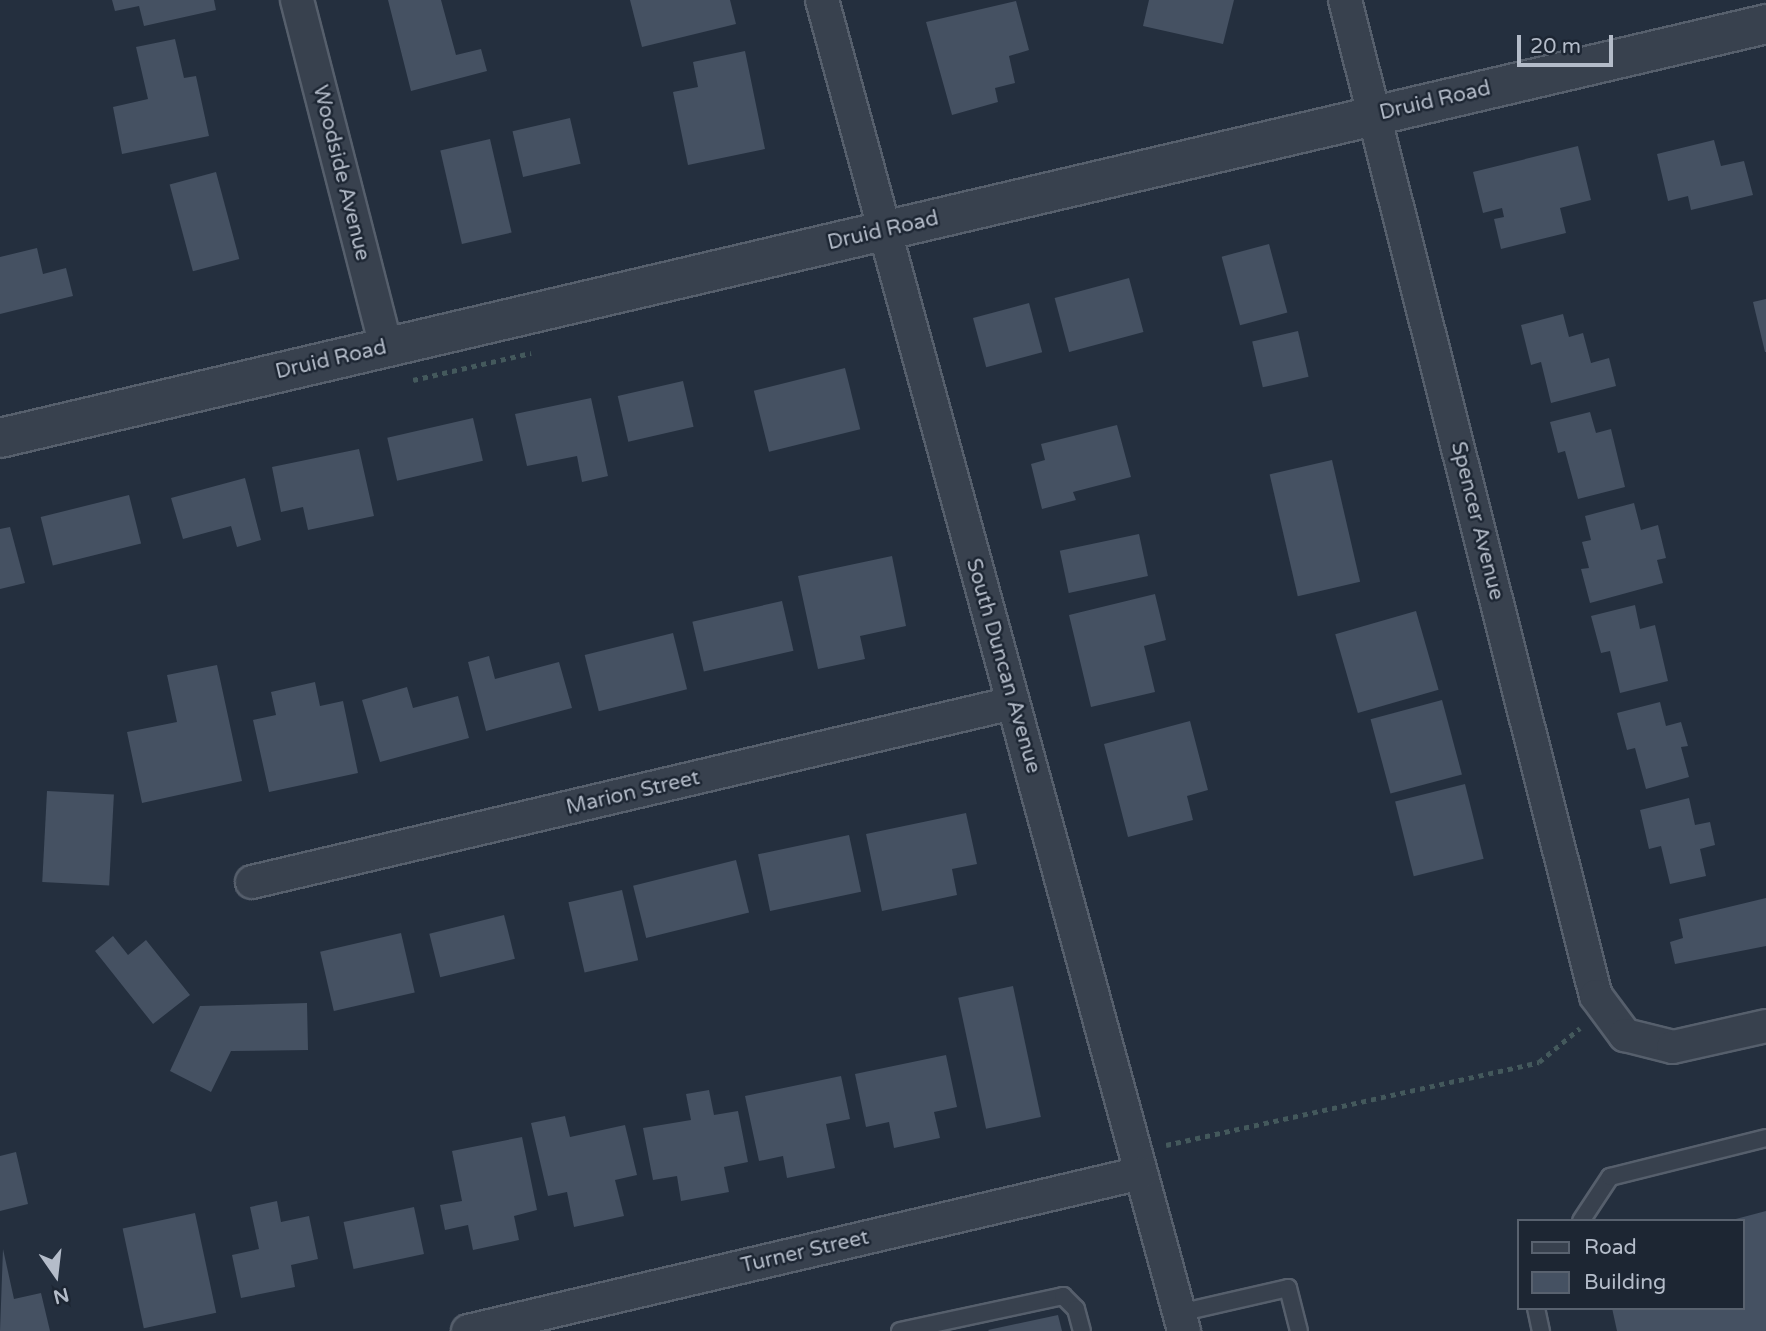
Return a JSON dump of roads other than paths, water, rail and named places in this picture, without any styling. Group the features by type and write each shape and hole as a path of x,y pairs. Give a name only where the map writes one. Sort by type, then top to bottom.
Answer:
{"street":[{"name":"Woodside Avenue","path":"297,0 386,347"},
{"name":"South Duncan Avenue","path":"822,0 881,231 1013,703 1181,1322"},
{"name":"Spencer Avenue","path":"1345,0 1593,982 1605,1007 1625,1035 1673,1047 1766,1026"},
{"name":"Druid Road","path":"0,438 1766,24"},
{"name":"Marion Street","path":"252,882 1013,703"},
{"name":"Turner Street","path":"468,1331 1138,1162"}],"lane":[{"path":"1582,1219 1609,1177 1766,1138"},
{"path":"1181,1322 1288,1288 1299,1331"},
{"path":"900,1331 1063,1297 1076,1309 1082,1331"},
{"path":"1536,1310 1541,1331"}]}
